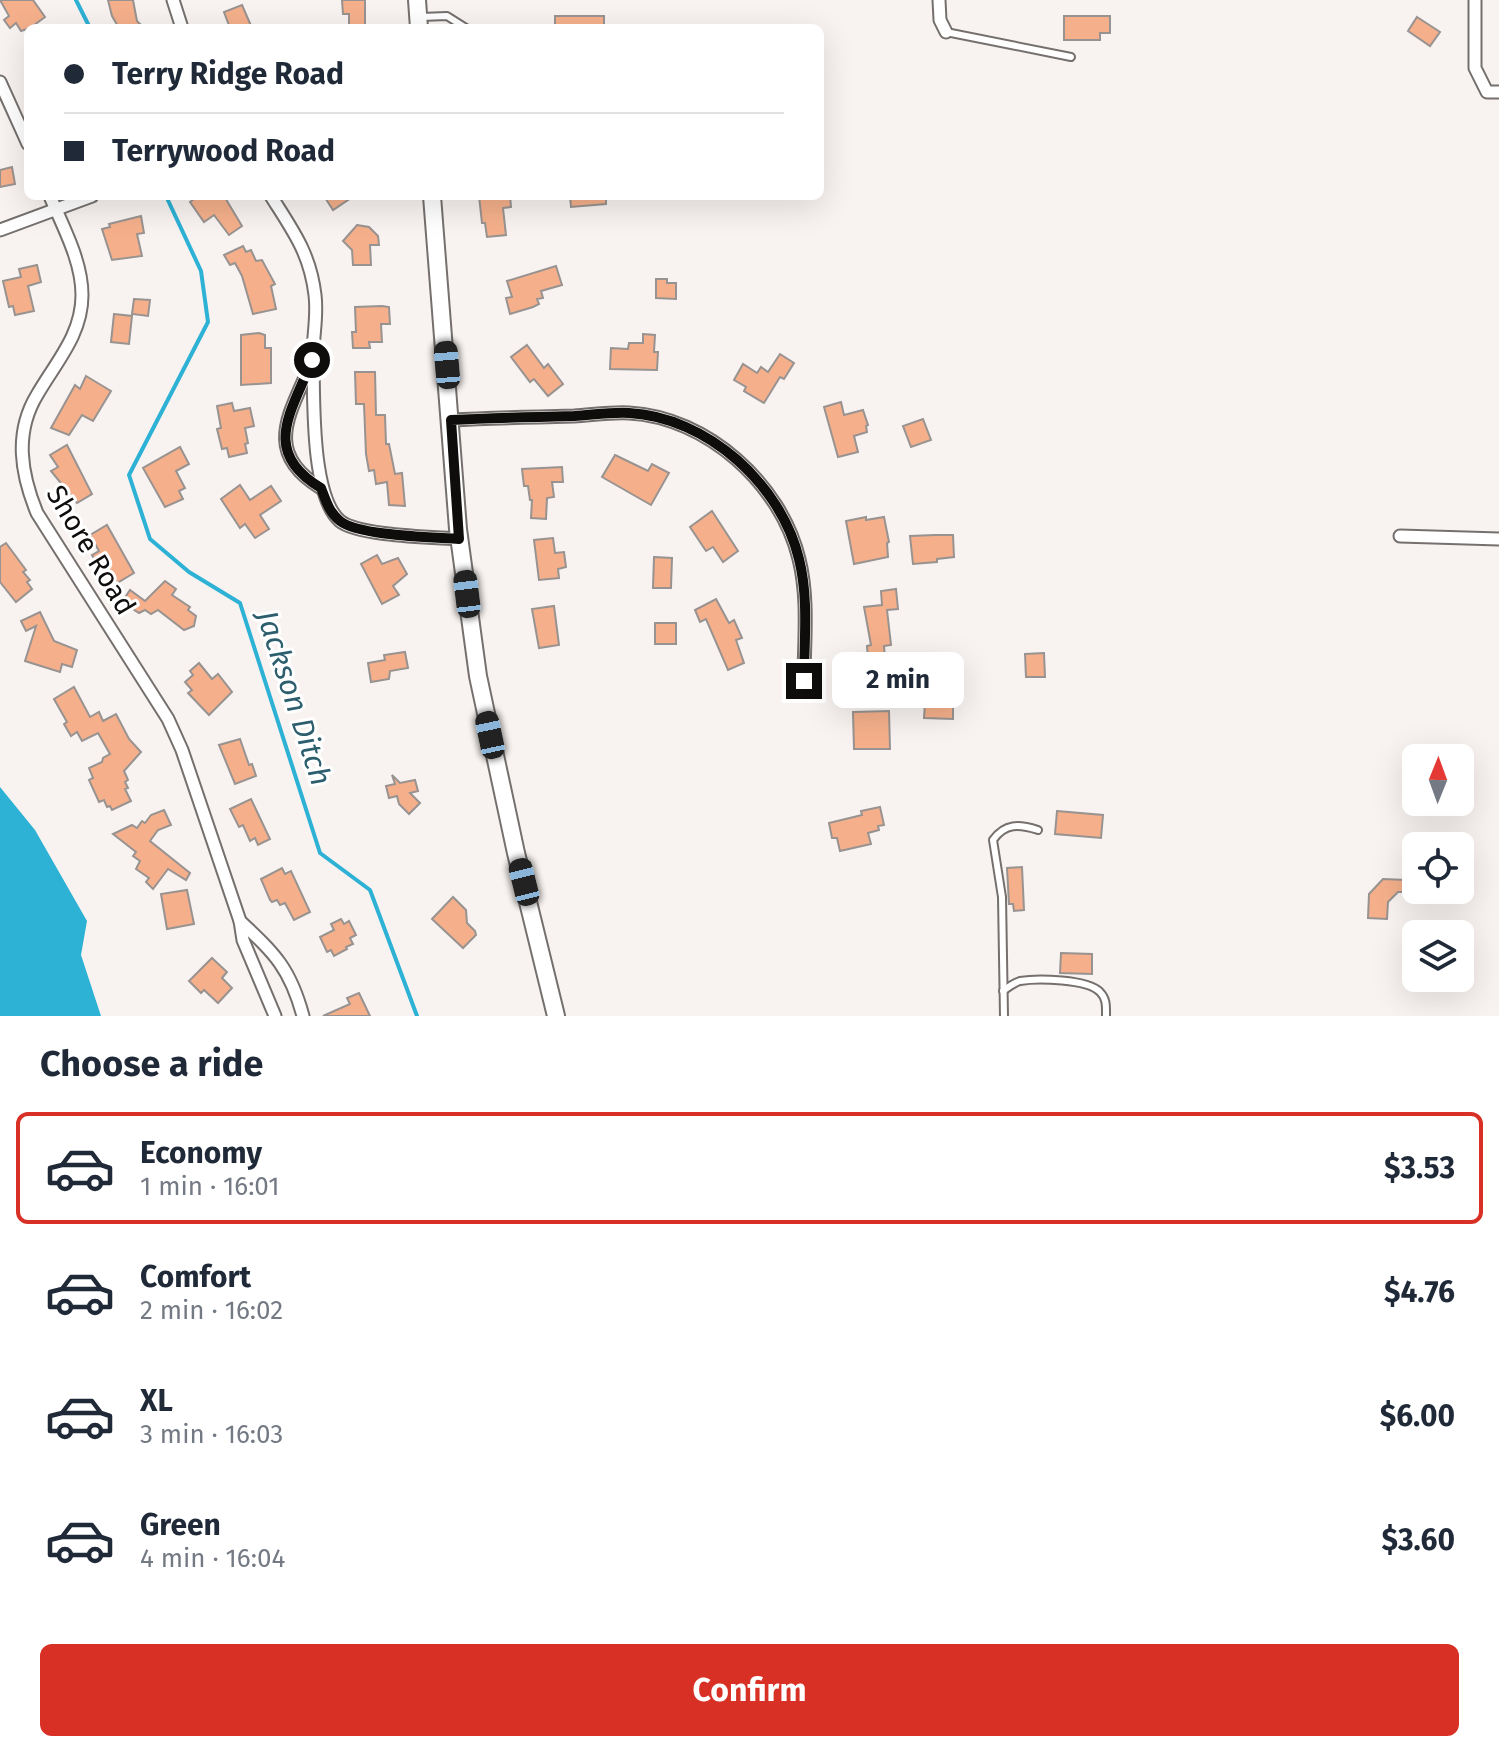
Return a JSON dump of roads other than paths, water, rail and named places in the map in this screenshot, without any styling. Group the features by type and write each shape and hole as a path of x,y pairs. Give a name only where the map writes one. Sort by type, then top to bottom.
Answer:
{"main road":[{"path":"432,200 459,539 478,676 516,853 556,1016"}],"street":[{"path":"173,0 181,24"},
{"path":"939,0 940,20 946,32"},
{"path":"1475,0 1475,68 1493,92"},
{"path":"0,82 24,135"},
{"name":"Shore Road","path":"52,200 76,261 82,294 79,319 71,344 36,396 24,429 22,460 26,487 37,513 168,719 182,750 240,921 243,940 275,1016"},
{"path":"0,230 82,200"},
{"path":"274,200 304,248 310,269 317,321 312,360 315,438 321,488 328,508 342,523 369,531 459,539"},
{"path":"312,360 285,422 287,451 302,476 321,488"},
{"path":"451,420 629,413 664,419 686,427 729,453 753,476 791,533 805,594 804,681"},
{"path":"1400,536 1499,539"},
{"name":"Shore Road","path":"240,921 277,956 296,993 303,1016"}],"lane":[{"path":"418,15 447,16 460,24"},
{"path":"946,32 1071,57"},
{"path":"1004,1016 1002,897 993,840 1000,831 1019,824 1038,830"},
{"path":"1003,991 1017,982 1047,980 1081,983 1099,990 1107,1002 1106,1016"}],"water":[{"path":"0,787 35,830 87,921 81,955 101,1016 0,1016"}],"waterway":[{"name":"Jackson Ditch","path":"76,0 88,24"},
{"name":"Jackson Ditch","path":"168,200 201,271 208,322 129,475 150,539 189,572 240,603 320,853 370,890 417,1016"}]}
